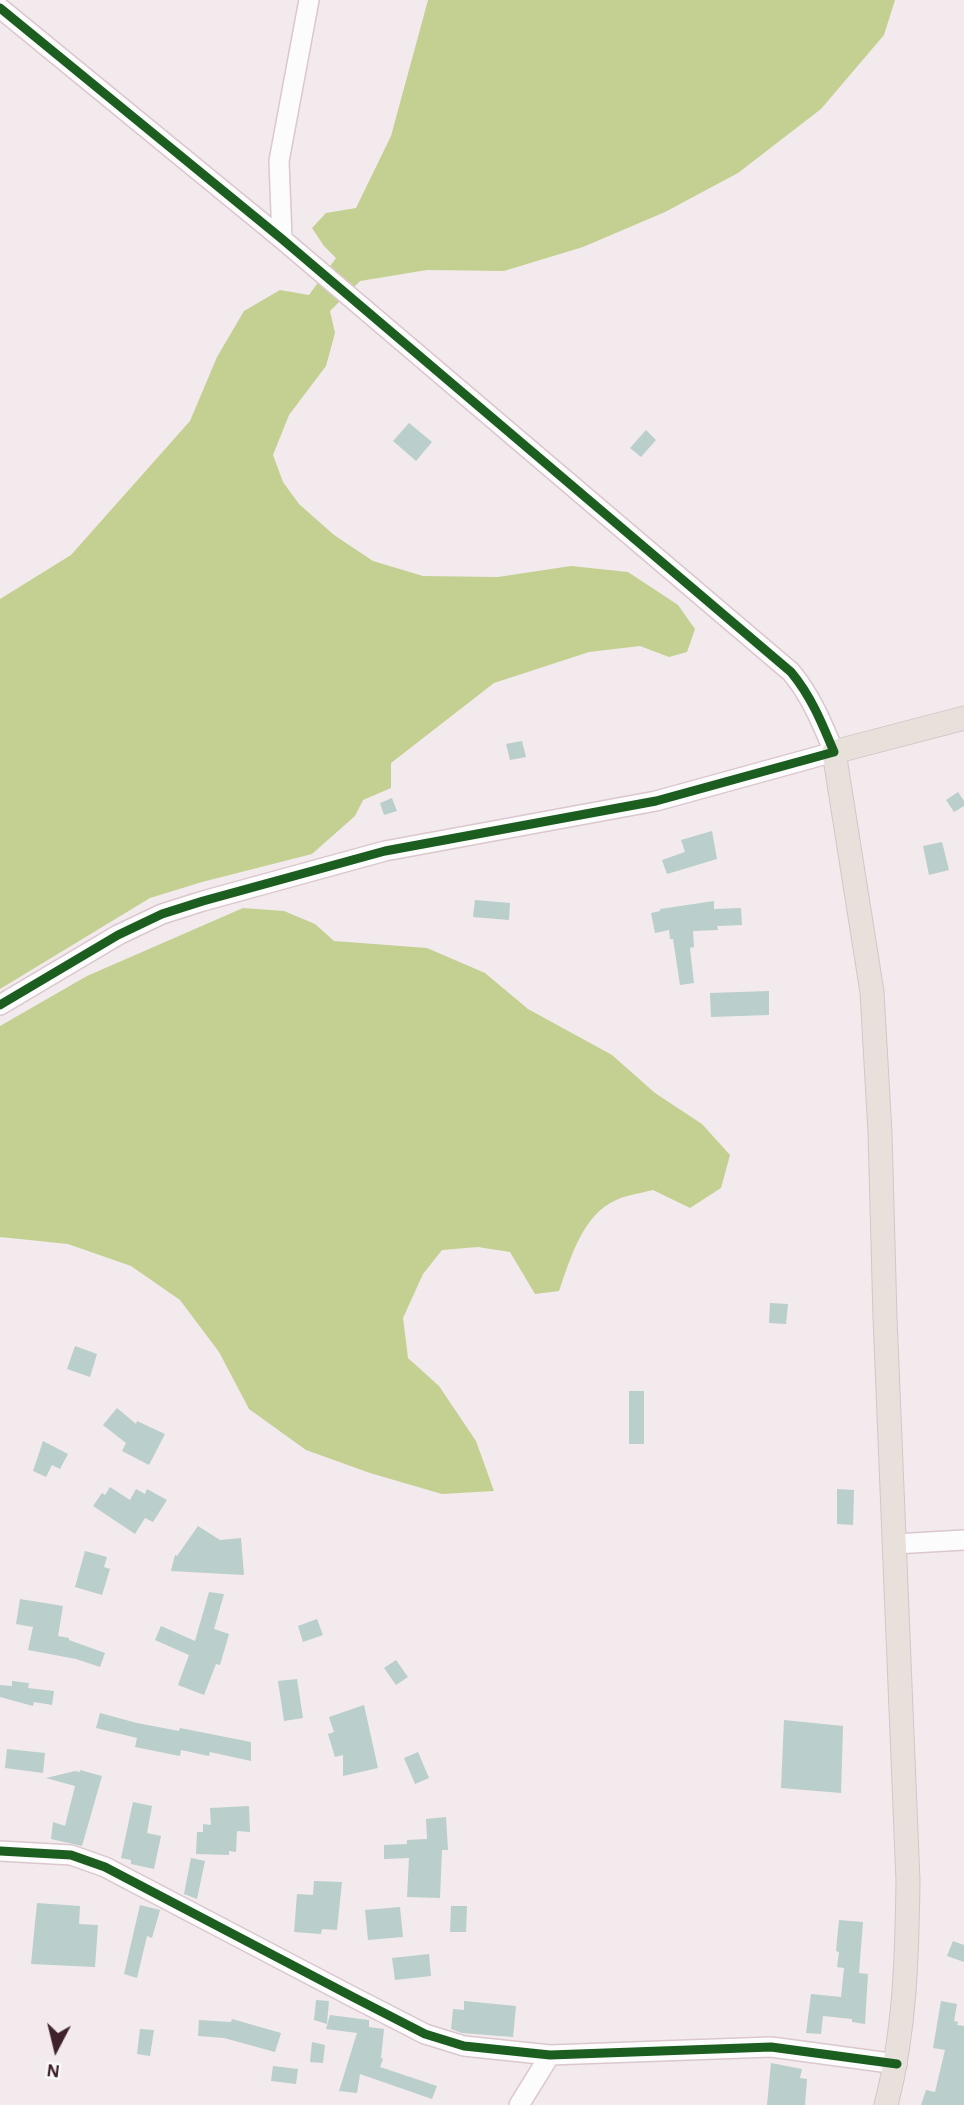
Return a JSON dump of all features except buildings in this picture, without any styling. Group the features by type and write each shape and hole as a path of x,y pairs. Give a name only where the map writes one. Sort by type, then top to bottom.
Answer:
{"main road":[{"path":"886,2105 897,2064 907,1961 908,1881 880,1133 872,992 834,752 964,718"}],"street":[{"path":"282,239 279,161 309,0"},
{"path":"0,8 282,239 791,672 816,709 834,752 656,801 385,851 203,901 162,914 118,935 0,1005"},
{"path":"895,1544 964,1540"},
{"path":"0,1851 71,1855 105,1867 425,2034 464,2046 550,2055 771,2047 897,2064"},
{"path":"519,2105 550,2055"}],"shaded area":[{"path":"428,0 895,0 884,35 821,109 738,173 665,212 583,247 504,271 427,270 360,281 330,311 335,333 326,366 289,415 273,455 283,482 299,504 334,535 373,561 423,576 498,577 571,566 628,572 678,605 695,629 687,652 669,657 640,646 589,652 494,683 391,763 391,788 363,800 355,816 312,854 150,898 0,989 0,599 71,555 190,421 217,357 244,311 280,290 309,295 336,258 312,228 326,213 356,208 391,136"},
{"path":"243,908 284,911 315,924 334,941 427,948 485,973 528,1009 612,1055 655,1093 702,1124 730,1155 721,1188 690,1208 653,1190 620,1198 604,1207 594,1216 579,1240 559,1291 535,1294 510,1252 478,1247 442,1250 423,1274 403,1318 408,1358 439,1386 476,1441 494,1491 442,1494 370,1473 306,1450 249,1409 219,1352 180,1300 131,1266 68,1244 0,1237 0,1026 87,976"}],"cycle path":[{"path":"0,8 282,239 791,672 810,700 834,752 656,801 385,851 203,901 162,914 118,935 0,1005"},
{"path":"0,1851 71,1855 105,1867 425,2034 464,2046 550,2055 771,2047 897,2064"}]}
